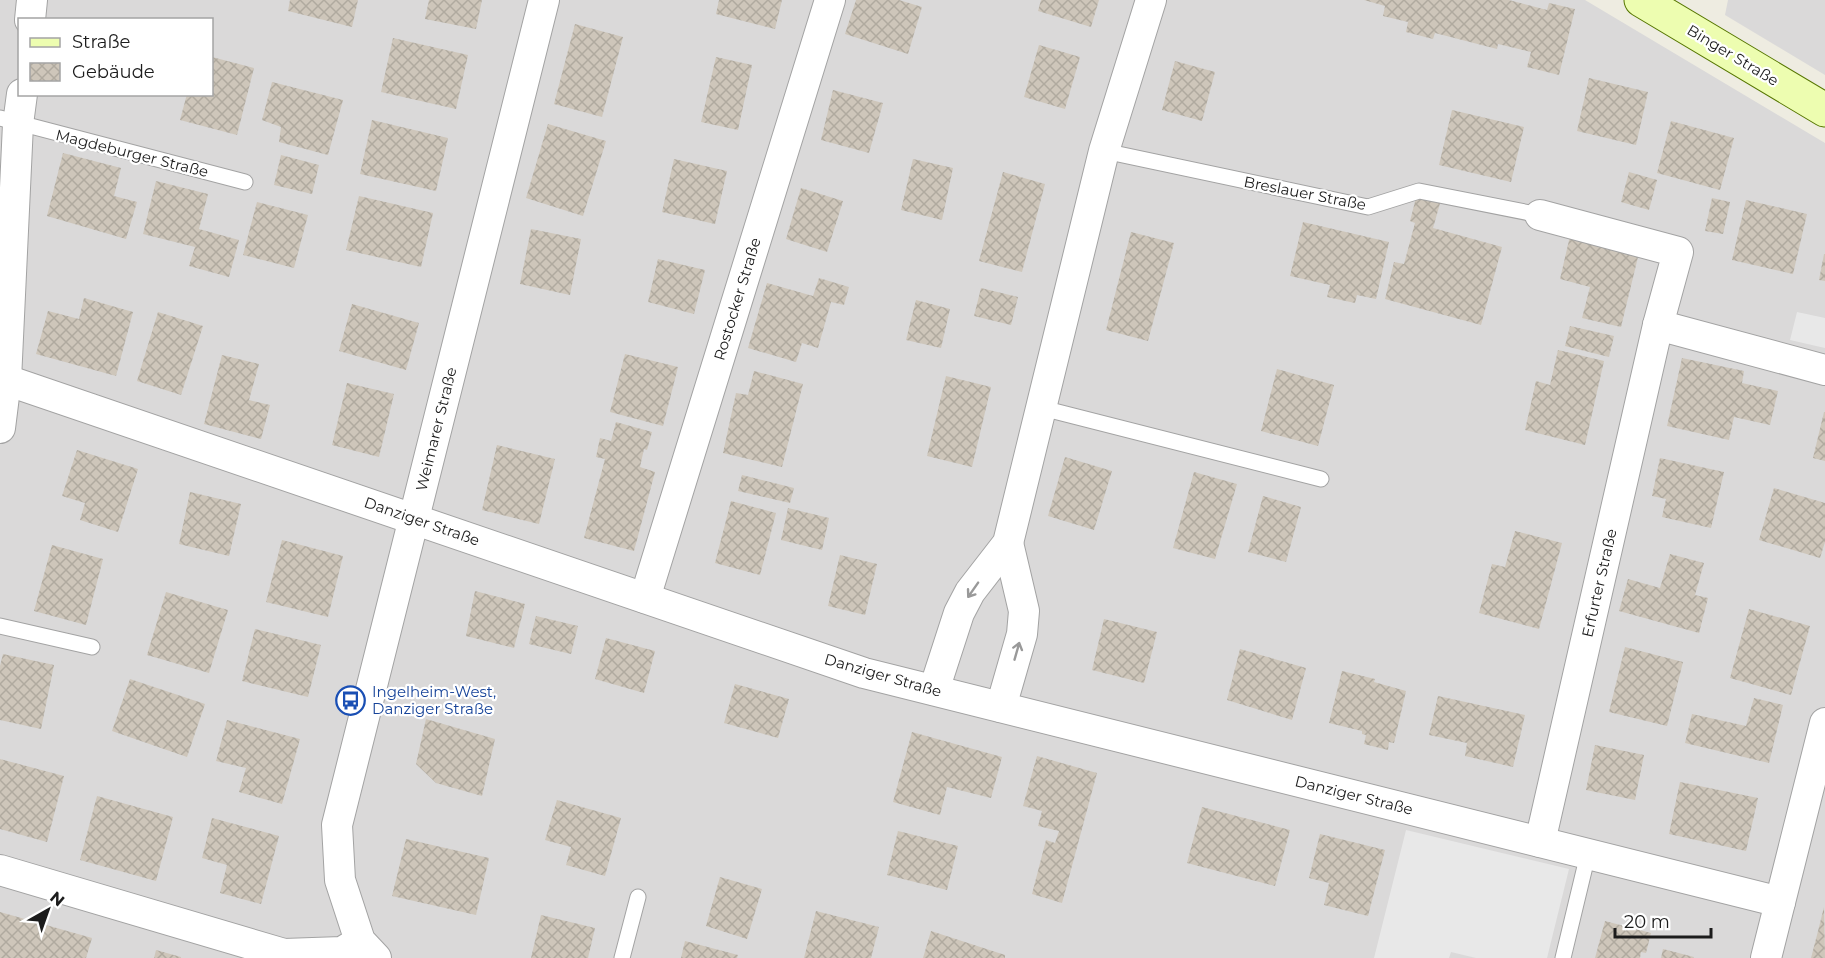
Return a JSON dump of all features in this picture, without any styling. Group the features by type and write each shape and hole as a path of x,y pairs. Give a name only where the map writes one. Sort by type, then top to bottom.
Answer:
{"main road":[{"name":"Binger Straße","path":"1641,0 1824,106"}],"street":[{"path":"30,18 32,0"},
{"name":"Weimarer Straße","path":"368,950 340,880 337,825 543,0"},
{"name":"Rostocker Straße","path":"645,598 830,0"},
{"path":"934,690 959,613 970,592 1008,543 1104,151 1151,0"},
{"name":"Magdeburger Straße","path":"0,428 13,112"},
{"name":"Erfurter Straße","path":"1540,215 1678,252 1658,325 1540,842"},
{"path":"1658,325 1825,370"},
{"name":"Danziger Straße","path":"3,379 864,673 1780,902"},
{"path":"1001,707 1022,634 1024,611 1008,543"},
{"path":"1766,958 1780,902 1818,782 1825,723"},
{"path":"0,870 284,954 368,950"}],"lane":[{"name":"Magdeburger Straße","path":"13,112 245,182"},
{"name":"Breslauer Straße","path":"1104,151 1368,207 1419,191 1540,215"},
{"path":"1042,408 1321,479"},
{"path":"0,626 92,647"},
{"path":"1563,958 1588,854"},
{"path":"622,958 638,897"}],"shaded area":[{"path":"0,0 1585,0 1825,143 1825,958 0,958"},
{"path":"1728,0 1825,0 1825,75 1725,15"},
{"path":"1797,312 1825,318 1825,348 1790,340"},
{"path":"1406,830 1569,869 1547,958 1476,958 1451,952 1449,958 1374,958"}],"building":[{"path":"290,0 358,0 352,27 288,11"},
{"path":"429,0 482,0 476,29 425,19"},
{"path":"719,0 782,0 775,29 716,14"},
{"path":"856,0 899,0 922,7 908,54 845,34"},
{"path":"1041,0 1099,0 1091,27 1038,11"},
{"path":"1364,0 1509,0 1547,10 1549,3 1575,9 1559,75 1527,67 1531,52 1498,44 1497,49 1435,33 1433,39 1406,32 1408,22 1383,16 1385,6"},
{"path":"575,24 623,37 602,117 554,104"},
{"path":"393,38 468,55 456,109 381,92"},
{"path":"1039,45 1080,57 1065,109 1024,97"},
{"path":"213,57 254,68 237,135 180,120 186,96 213,96"},
{"path":"716,57 752,65 738,130 701,122"},
{"path":"1175,61 1215,72 1202,121 1162,110"},
{"path":"1589,78 1648,92 1636,145 1577,131"},
{"path":"272,82 343,100 328,155 279,142 281,127 262,120"},
{"path":"833,90 883,103 869,153 821,140"},
{"path":"1452,110 1524,127 1511,182 1439,165"},
{"path":"372,120 448,138 436,191 360,174"},
{"path":"1671,121 1734,138 1720,190 1657,173"},
{"path":"548,124 606,141 583,216 526,198"},
{"path":"63,153 121,168 114,196 137,202 126,239 47,216"},
{"path":"281,155 319,165 312,194 274,185"},
{"path":"674,159 727,171 715,224 662,212"},
{"path":"913,159 953,168 942,220 901,210"},
{"path":"1003,172 1045,184 1022,272 979,261"},
{"path":"1629,172 1657,180 1649,210 1621,202"},
{"path":"156,181 208,194 199,229 239,240 229,277 189,266 195,247 143,234"},
{"path":"801,188 843,201 827,252 786,239"},
{"path":"1417,194 1441,200 1433,228 1502,247 1481,325 1385,299 1394,262 1404,264 1415,223 1410,221"},
{"path":"359,196 433,213 421,267 346,250"},
{"path":"1712,198 1730,202 1723,234 1705,231"},
{"path":"1746,200 1807,214 1793,274 1732,260"},
{"path":"257,202 308,215 294,268 243,255"},
{"path":"1303,222 1389,242 1376,299 1357,295 1355,303 1327,297 1330,285 1290,276"},
{"path":"531,229 581,239 570,295 520,284"},
{"path":"1131,232 1174,243 1148,341 1106,330"},
{"path":"1570,236 1639,253 1621,327 1582,318 1590,287 1560,279"},
{"path":"1825,254 1825,281 1819,280"},
{"path":"658,259 705,270 694,314 648,302"},
{"path":"819,278 849,287 844,305 831,302 818,348 802,343 796,362 748,348 767,283 813,296"},
{"path":"981,288 1018,297 1011,325 974,316"},
{"path":"84,298 133,312 116,376 36,354 48,311 79,319"},
{"path":"916,300 950,309 941,348 906,340"},
{"path":"352,304 419,323 406,370 339,351"},
{"path":"158,312 203,326 181,395 137,381"},
{"path":"1570,326 1614,336 1609,357 1565,346"},
{"path":"1558,350 1604,361 1585,445 1525,430 1536,381 1550,385"},
{"path":"625,354 678,367 663,426 610,412"},
{"path":"222,355 259,364 249,400 270,405 261,439 204,424"},
{"path":"1682,358 1744,371 1742,383 1778,391 1770,425 1734,417 1729,440 1667,426"},
{"path":"1277,369 1334,385 1318,446 1261,431"},
{"path":"754,371 803,384 782,467 723,453 736,393 748,395"},
{"path":"946,376 991,387 972,467 927,456"},
{"path":"347,383 394,394 379,457 332,445"},
{"path":"1825,412 1825,461 1813,458"},
{"path":"616,422 652,432 647,450 644,449 640,467 655,472 634,551 584,538 605,459 596,457 600,438 611,441"},
{"path":"497,445 555,459 539,524 482,510"},
{"path":"77,450 138,469 118,532 80,520 85,503 62,496"},
{"path":"1065,457 1112,471 1094,530 1048,516"},
{"path":"1660,458 1724,472 1711,528 1662,517 1666,499 1652,496"},
{"path":"1194,472 1237,484 1215,559 1173,548"},
{"path":"742,475 794,488 790,503 738,491"},
{"path":"1774,488 1825,503 1825,542 1820,558 1759,540"},
{"path":"190,492 241,504 229,556 179,544"},
{"path":"1263,496 1301,507 1286,562 1248,552"},
{"path":"731,501 776,513 760,575 715,563"},
{"path":"788,508 829,518 822,550 781,540"},
{"path":"1515,531 1562,543 1539,629 1479,613 1492,564 1505,567"},
{"path":"282,540 343,556 328,617 266,602"},
{"path":"52,545 103,559 86,625 34,611"},
{"path":"1670,554 1704,563 1695,595 1708,598 1699,633 1619,611 1628,579 1660,588"},
{"path":"840,555 877,564 865,615 828,606"},
{"path":"475,591 525,604 514,648 466,636"},
{"path":"166,592 228,610 209,673 147,655"},
{"path":"1749,609 1810,626 1791,695 1730,678"},
{"path":"536,616 578,626 571,654 529,644"},
{"path":"1104,619 1157,632 1144,683 1092,670"},
{"path":"255,629 321,645 308,697 242,681"},
{"path":"606,638 655,651 644,693 595,679"},
{"path":"1625,647 1683,662 1667,726 1609,712"},
{"path":"1240,649 1306,668 1292,720 1227,700"},
{"path":"3,654 54,665 41,729 0,720 0,666"},
{"path":"1342,671 1375,679 1374,682 1406,691 1394,743 1389,742 1388,750 1364,744 1366,735 1362,734 1362,731 1329,723"},
{"path":"130,679 205,704 187,757 112,731"},
{"path":"735,684 789,699 778,738 724,723"},
{"path":"1438,696 1525,715 1513,767 1465,756 1467,743 1429,735"},
{"path":"1754,698 1783,705 1769,763 1685,743 1692,714 1746,726"},
{"path":"426,719 495,739 482,796 436,783 416,764"},
{"path":"227,720 300,739 282,804 239,792 246,768 216,761"},
{"path":"912,732 1002,757 991,798 947,787 940,815 893,802"},
{"path":"1595,745 1644,755 1635,800 1586,790"},
{"path":"1037,756 1097,773 1062,903 1032,894 1046,840 1055,843 1059,831 1038,826 1042,811 1023,806"},
{"path":"0,759 64,776 47,842 0,829"},
{"path":"1680,782 1758,798 1746,851 1669,834"},
{"path":"97,796 173,817 156,881 80,860"},
{"path":"557,800 621,818 605,876 566,865 571,847 545,840"},
{"path":"1202,807 1290,830 1275,886 1187,863"},
{"path":"212,818 279,836 261,904 220,893 227,865 202,858"},
{"path":"898,831 958,846 947,890 887,875"},
{"path":"1320,834 1385,850 1368,916 1324,905 1329,883 1309,878"},
{"path":"406,839 489,858 476,915 392,896"},
{"path":"720,877 762,889 747,939 706,926"},
{"path":"1824,907 1825,958 1811,958 1817,935"},
{"path":"816,911 879,927 871,958 804,958"},
{"path":"0,912 92,938 86,958 0,958"},
{"path":"541,915 595,928 588,958 531,958"},
{"path":"1605,921 1651,933 1646,953 1641,952 1640,958 1595,958"},
{"path":"931,931 1005,955 1005,958 923,958"},
{"path":"685,941 738,955 737,958 681,958"},
{"path":"1663,949 1694,957 1661,958"},
{"path":"156,950 181,957 181,958 154,958"}],"place":[{"name":"Ingelheim-West, Danziger Straße","path":"351,700"}]}
